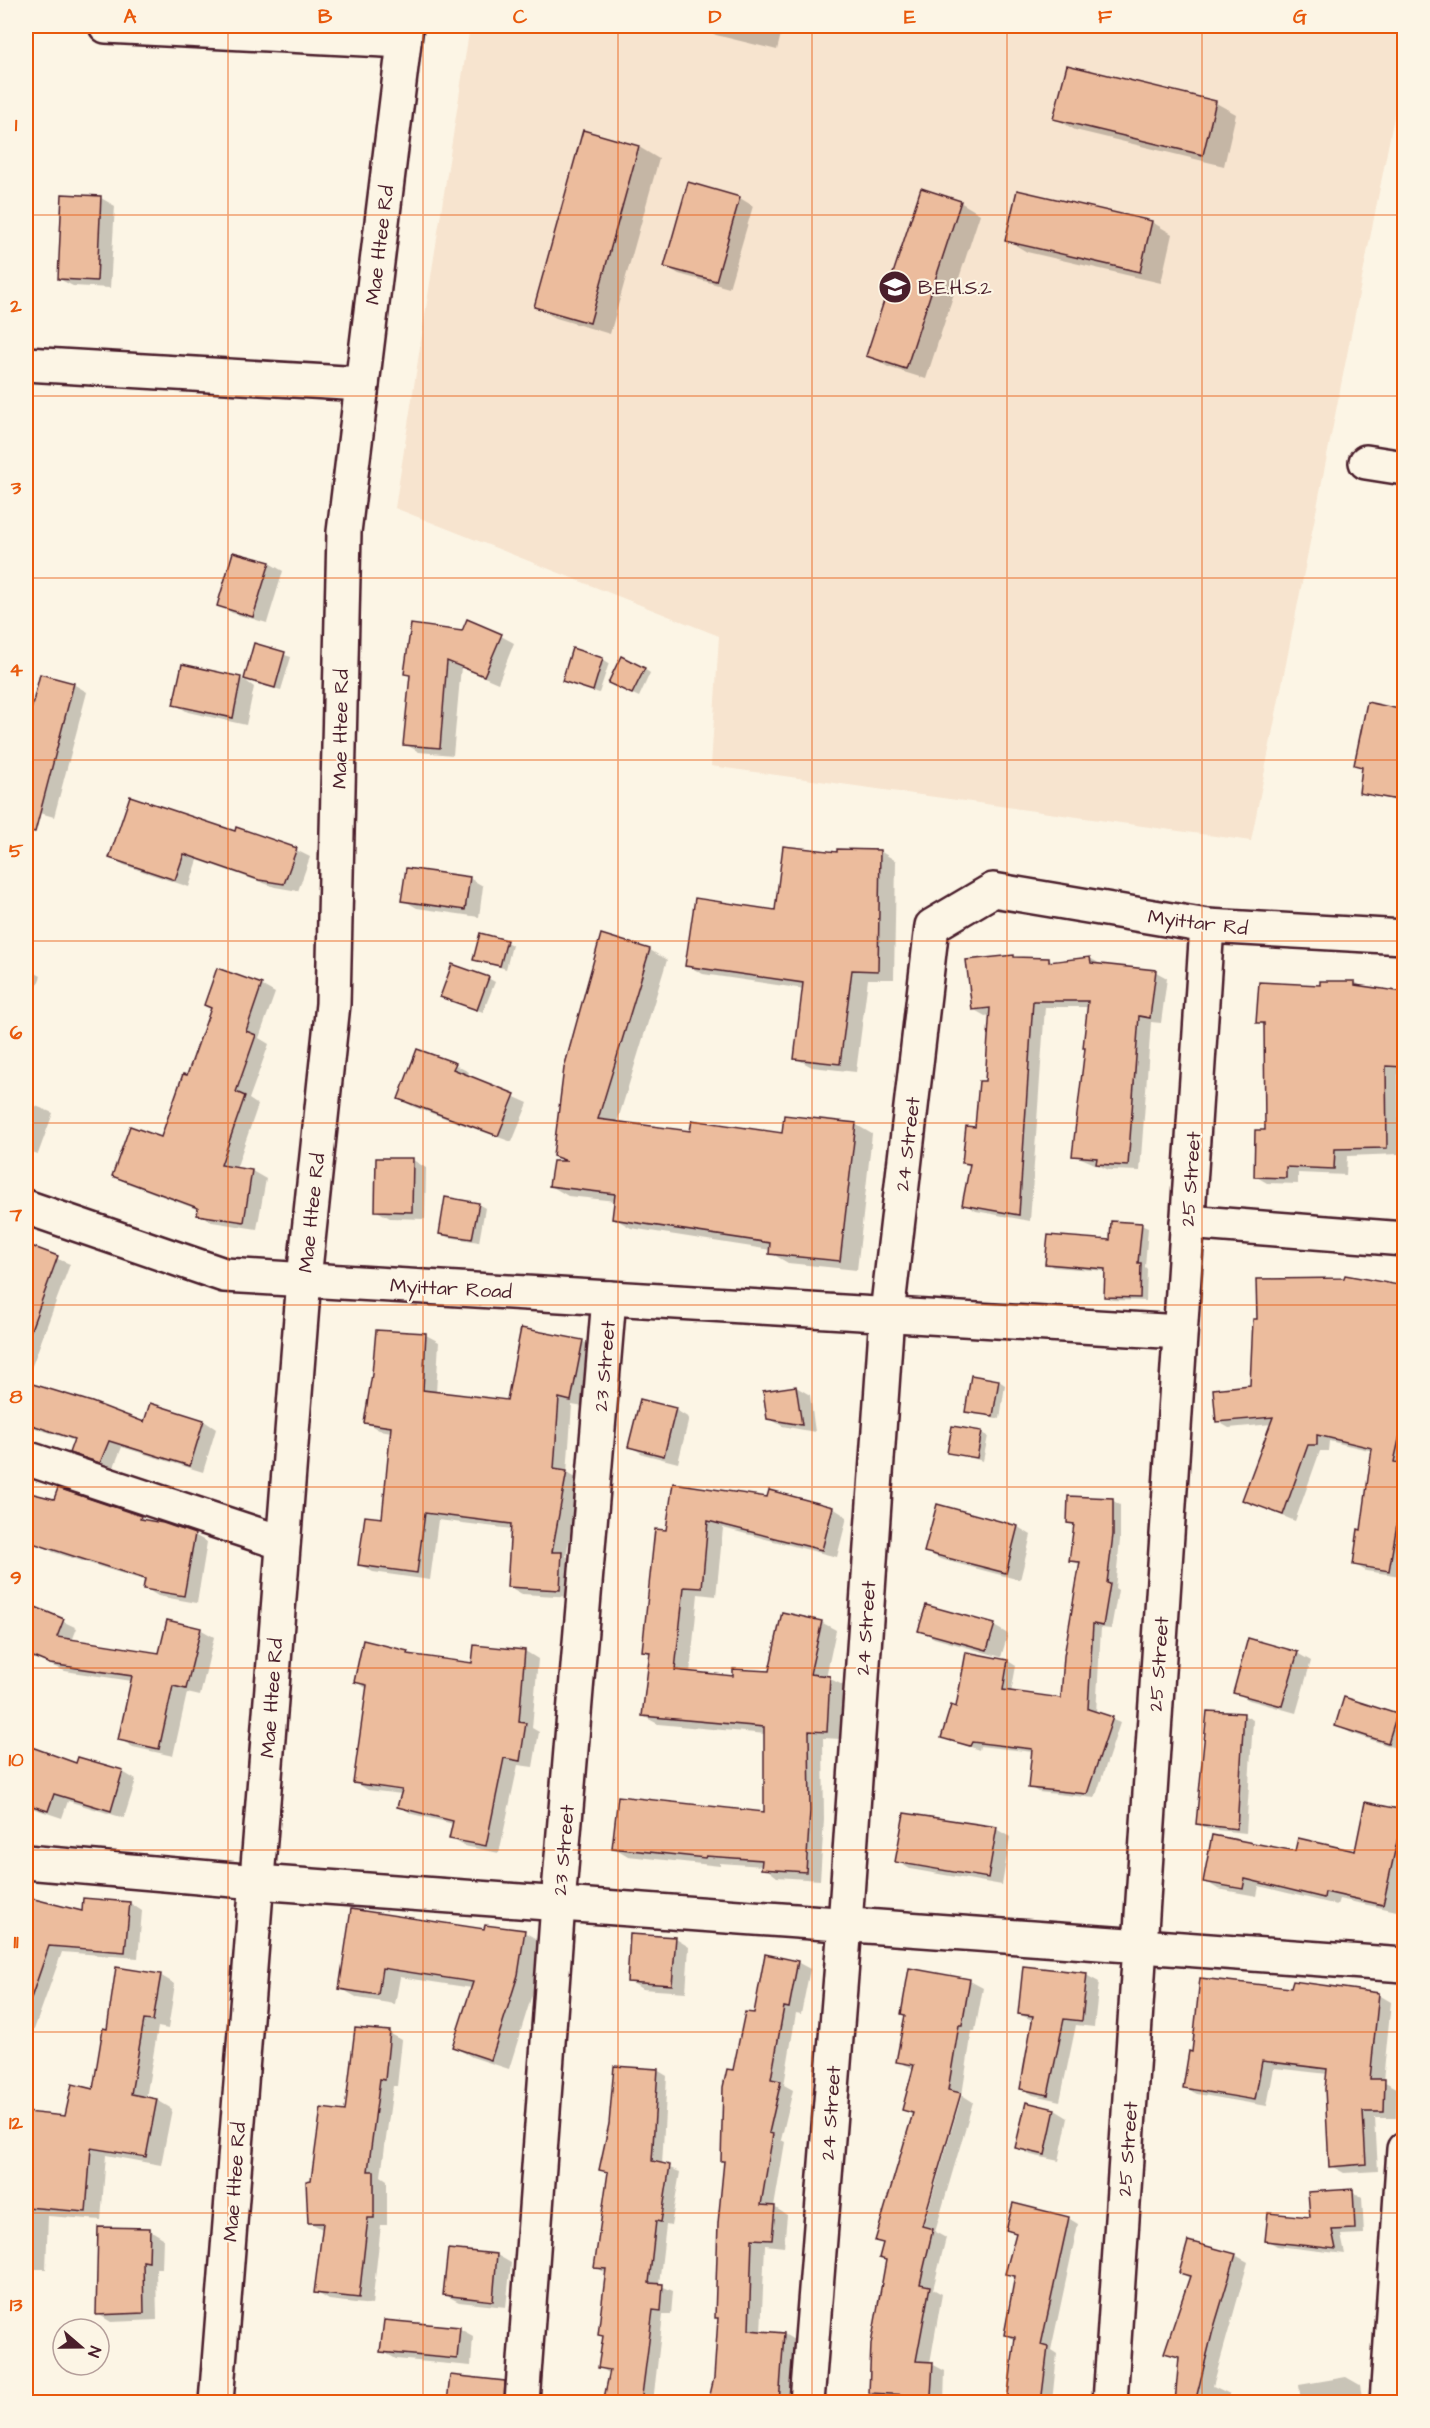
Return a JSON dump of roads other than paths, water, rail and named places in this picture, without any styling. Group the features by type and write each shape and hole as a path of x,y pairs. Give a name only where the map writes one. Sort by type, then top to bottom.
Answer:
{"street":[{"path":"106,26 405,33"},
{"name":"Mae Htee Rd","path":"216,2403 304,1279 333,1004 344,532 405,33"},
{"path":"26,364 362,384"},
{"path":"1366,462 1404,468"},
{"name":"Myittar Rd","path":"993,891 1207,926 1404,937"},
{"name":"24 Street","path":"807,2403 845,1925 887,1314 932,926 993,891"},
{"name":"25 Street","path":"1110,2403 1207,926"},
{"name":"Myittar Road","path":"26,1207 224,1275 1180,1332"},
{"path":"1187,1222 1404,1239"},
{"name":"23 Street","path":"522,2403 558,1904 609,1298"},
{"path":"26,1458 283,1544"},
{"path":"26,1862 257,1882 1404,1965"},
{"path":"1387,2403 1404,2149"}],"place":[{"name":"B.E.H.S.2","path":"895,287"}]}
